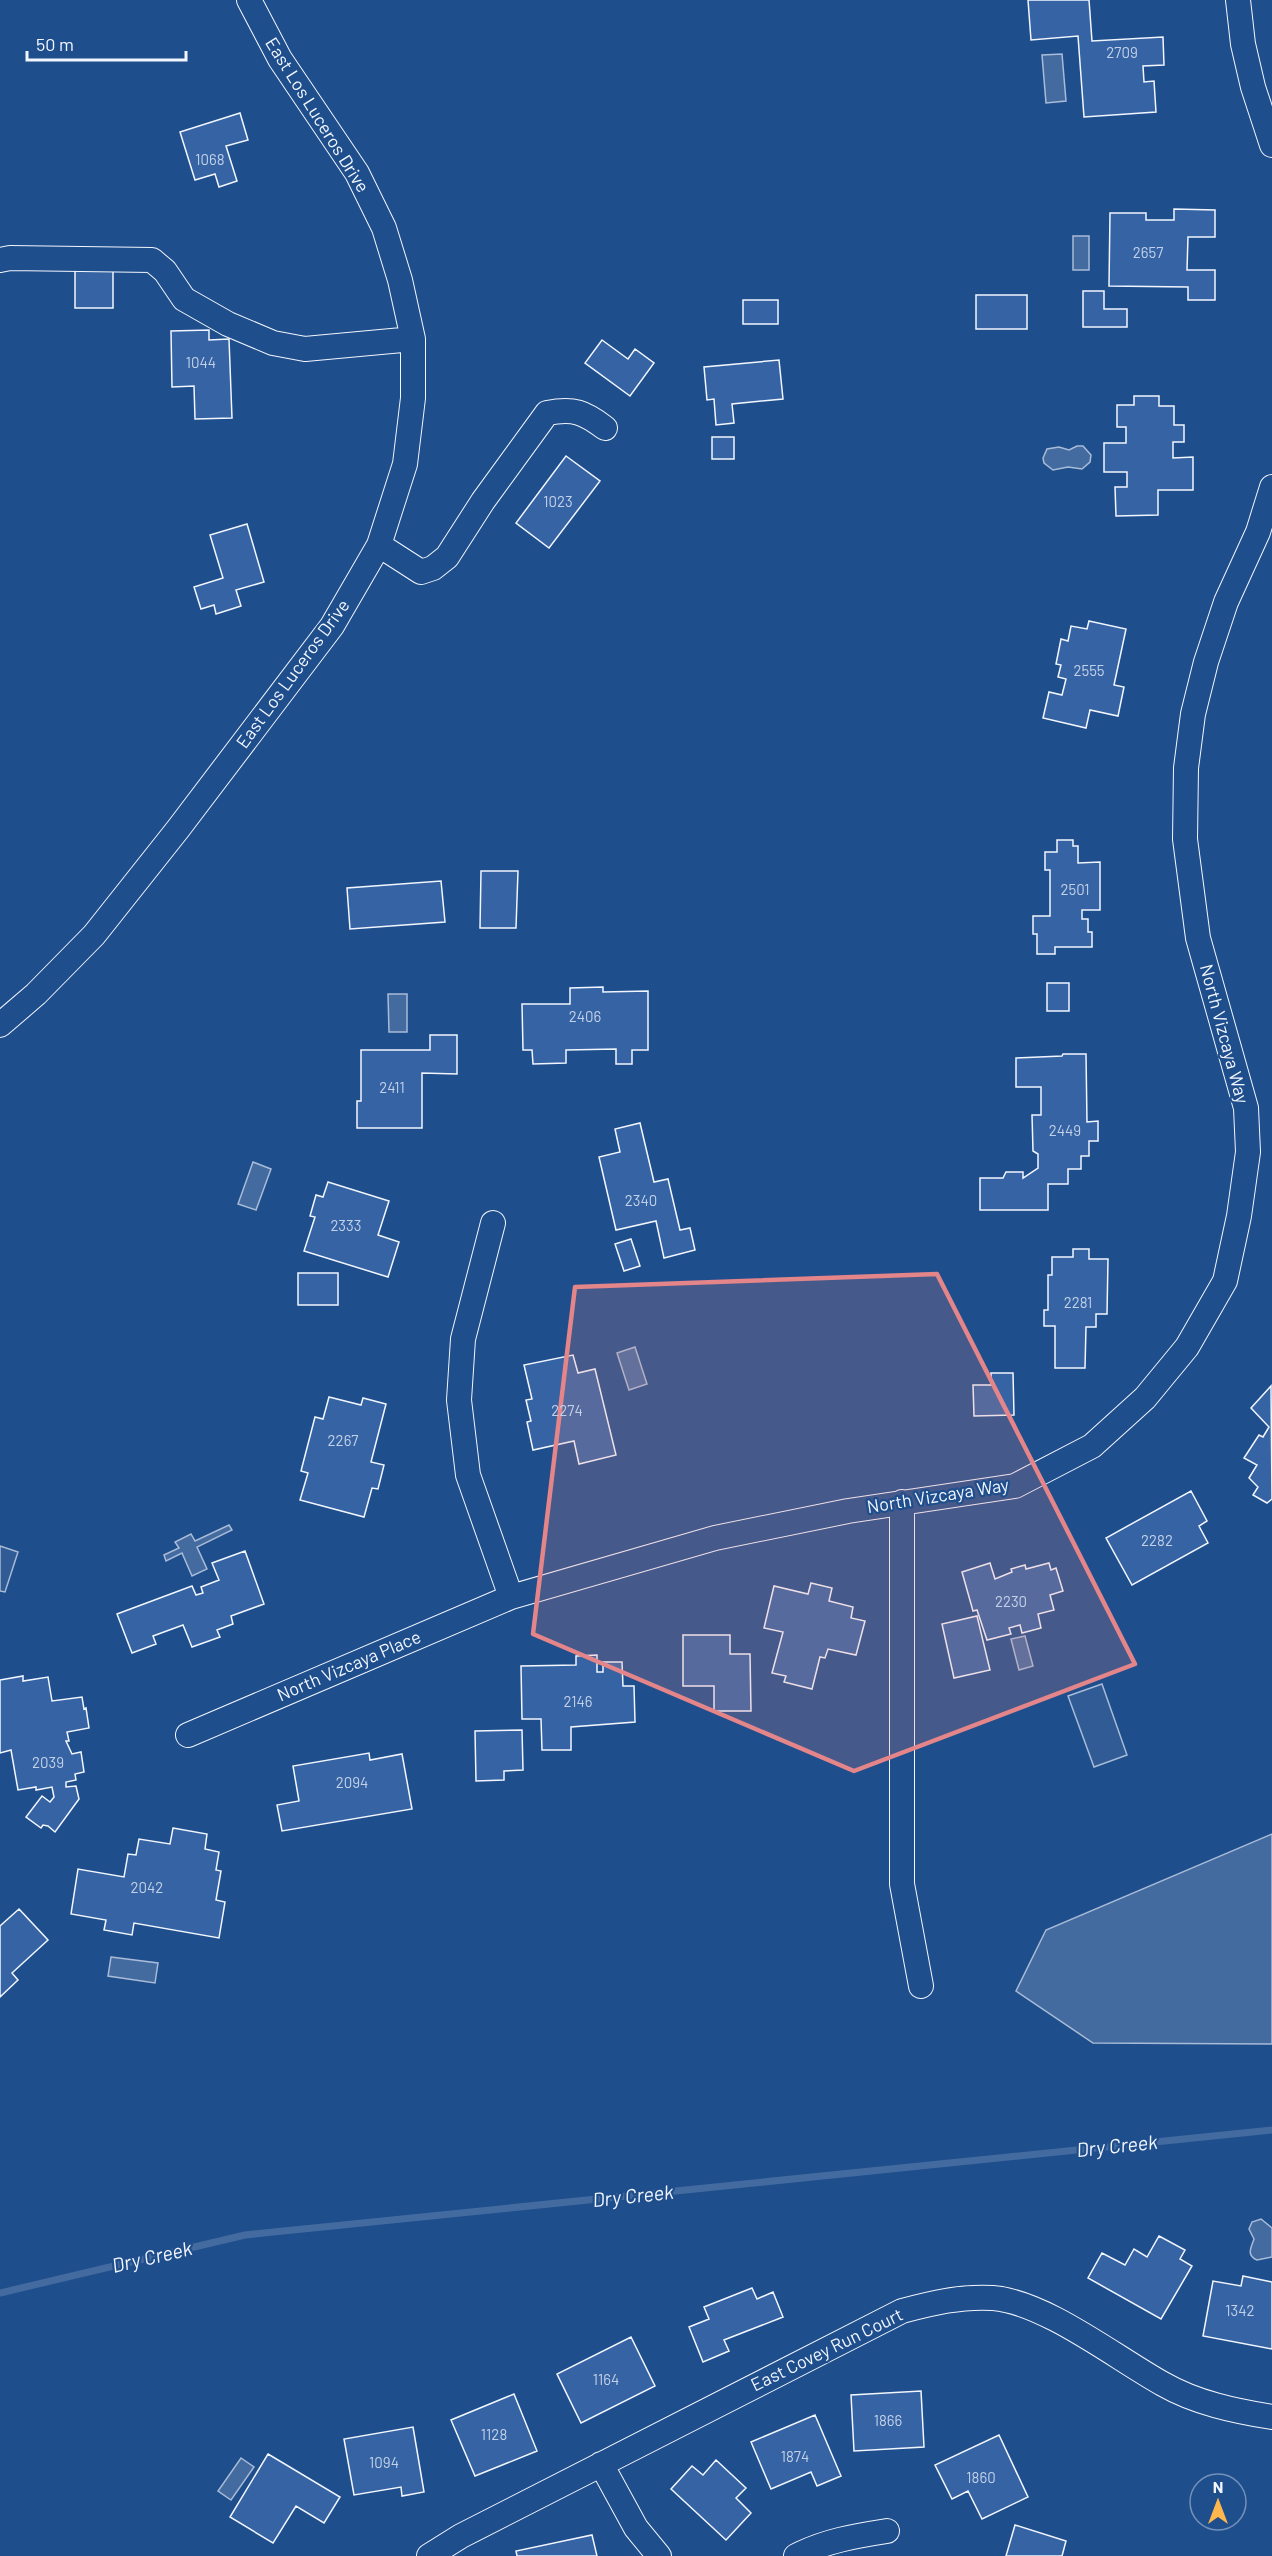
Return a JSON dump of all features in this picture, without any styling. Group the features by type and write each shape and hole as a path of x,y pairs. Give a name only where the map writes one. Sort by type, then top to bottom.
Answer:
{"street":[{"name":"East Los Luceros Drive","path":"0,1025 36,994 94,935 178,829 332,626 379,545 405,464 413,398 413,339 400,280 384,228 357,173 280,59 249,0"},
{"path":"1238,0 1243,44 1250,76 1272,146"},
{"path":"0,260 10,258 152,260 165,271 184,299 228,324 273,343 305,349 413,339"},
{"path":"379,545 421,572 434,568 447,557 483,501 547,413 570,409 590,417 605,428"},
{"name":"North Vizcaya Way","path":"511,1597 715,1538 902,1502 1015,1486 1092,1446 1145,1398 1187,1347 1225,1281 1239,1216 1248,1152 1246,1108 1198,938 1185,839 1186,768 1193,714 1206,662 1226,602 1258,532 1272,487"},
{"path":"493,1223 463,1340 459,1400 468,1474 511,1597"},
{"path":"902,1502 902,1884 921,1986"},
{"name":"North Vizcaya Place","path":"188,1735 511,1597"},
{"name":"East Covey Run Court","path":"429,2556 461,2536 902,2311 948,2300 994,2298 1027,2305 1166,2386 1228,2410 1272,2417"},
{"path":"601,2464 636,2528 659,2556"},
{"path":"796,2556 818,2545 887,2531"}],"highlighted area":[{"path":"937,1274 1135,1664 854,1771 533,1634 575,1287"}],"shaded area":[{"path":"1062,54 1066,101 1046,103 1042,55"},
{"path":"1073,236 1089,236 1089,270 1073,270"},
{"path":"1083,446 1091,455 1090,462 1082,469 1068,467 1053,470 1044,463 1043,458 1047,449 1059,447 1069,450"},
{"path":"388,994 407,994 407,1032 389,1032"},
{"path":"253,1162 271,1169 256,1210 238,1204"},
{"path":"635,1347 647,1384 629,1390 617,1353"},
{"path":"229,1525 232,1530 197,1547 207,1569 192,1576 182,1553 166,1561 164,1555 179,1548 175,1542 191,1534 195,1541"},
{"path":"0,1546 18,1552 5,1592 0,1591"},
{"path":"1025,1636 1033,1666 1019,1670 1011,1639"},
{"path":"1102,1684 1127,1755 1094,1767 1068,1696"},
{"path":"1272,1834 1272,2044 1093,2043 1016,1991 1046,1930"},
{"path":"111,1957 158,1963 155,1983 108,1976"},
{"path":"1261,2219 1272,2228 1272,2257 1257,2260 1250,2254 1254,2239 1249,2229 1252,2222"},
{"path":"241,2458 254,2467 231,2500 218,2491"}],"building":[{"path":"1028,0 1089,0 1092,41 1163,37 1164,65 1143,66 1144,82 1154,81 1156,112 1084,117 1078,36 1031,40"},
{"path":"240,113 248,140 226,146 237,181 219,187 215,174 195,180 180,132"},
{"path":"1174,209 1215,210 1215,237 1188,237 1187,270 1215,270 1215,300 1188,300 1188,287 1109,286 1110,213 1146,213 1146,220 1174,220"},
{"path":"75,270 113,270 113,308 75,308"},
{"path":"1083,291 1104,291 1104,309 1127,309 1127,327 1083,327"},
{"path":"976,295 1027,295 1027,329 976,329"},
{"path":"743,300 778,300 778,324 743,324"},
{"path":"209,330 209,340 229,339 232,418 195,419 194,386 172,387 171,331"},
{"path":"602,340 628,359 635,349 654,363 630,396 585,363"},
{"path":"779,360 783,399 732,404 734,423 716,425 714,399 707,400 704,367"},
{"path":"1134,396 1159,396 1159,406 1174,406 1174,425 1184,425 1184,442 1173,442 1173,458 1193,457 1193,490 1158,490 1158,515 1116,516 1115,487 1127,487 1127,472 1104,472 1104,443 1126,443 1126,427 1117,427 1117,405 1134,405"},
{"path":"712,437 734,437 734,459 712,459"},
{"path":"566,456 600,481 549,548 516,523"},
{"path":"247,524 264,582 236,590 241,606 216,614 214,605 201,609 194,587 223,578 210,535"},
{"path":"1089,621 1126,629 1114,685 1124,687 1118,716 1090,710 1086,728 1043,718 1049,692 1062,695 1066,679 1058,677 1061,665 1056,664 1061,639 1068,641 1071,626 1087,629"},
{"path":"1057,840 1073,840 1073,846 1078,846 1078,863 1100,862 1100,910 1082,910 1082,919 1088,919 1088,932 1092,932 1092,947 1055,947 1055,954 1037,954 1037,934 1033,934 1033,916 1050,916 1050,870 1045,870 1045,852 1057,852"},
{"path":"481,871 518,871 516,928 480,928"},
{"path":"441,881 445,922 350,929 347,888"},
{"path":"1047,983 1069,983 1069,1011 1047,1011"},
{"path":"603,987 603,992 648,991 648,1050 632,1050 632,1064 616,1064 616,1049 566,1050 566,1063 533,1064 532,1050 523,1050 522,1004 570,1004 570,988"},
{"path":"430,1035 457,1035 457,1074 422,1073 422,1128 357,1128 357,1101 361,1101 361,1050 430,1050"},
{"path":"1063,1054 1086,1054 1087,1122 1098,1121 1098,1141 1089,1141 1089,1156 1081,1156 1081,1169 1068,1169 1068,1184 1048,1184 1048,1210 980,1210 980,1178 1003,1178 1006,1172 1023,1172 1023,1178 1038,1168 1038,1154 1033,1151 1032,1115 1041,1115 1041,1087 1016,1087 1016,1058 1062,1056"},
{"path":"640,1123 654,1182 668,1179 680,1230 690,1228 695,1250 664,1258 656,1221 616,1230 599,1157 620,1152 615,1129"},
{"path":"328,1182 389,1201 378,1235 399,1242 388,1277 304,1251 315,1217 310,1216 316,1195 323,1197"},
{"path":"631,1239 640,1266 624,1271 615,1244"},
{"path":"1073,1249 1089,1249 1089,1259 1108,1259 1107,1314 1096,1314 1096,1327 1086,1327 1085,1368 1055,1368 1055,1326 1044,1326 1044,1310 1048,1310 1048,1275 1052,1275 1052,1257 1073,1257"},
{"path":"298,1273 338,1273 338,1305 298,1305"},
{"path":"573,1355 578,1373 595,1369 616,1455 579,1464 574,1441 533,1450 527,1422 531,1421 526,1400 532,1399 524,1365"},
{"path":"991,1373 1013,1373 1014,1415 974,1416 973,1385 991,1385"},
{"path":"1271,1386 1272,1499 1267,1503 1253,1495 1258,1487 1249,1478 1257,1465 1244,1458 1259,1435 1263,1437 1269,1427 1251,1408"},
{"path":"329,1397 361,1405 363,1398 386,1404 371,1462 384,1465 378,1489 372,1488 364,1517 300,1500 308,1473 301,1471 315,1417 323,1419"},
{"path":"1191,1491 1207,1521 1199,1526 1208,1543 1132,1585 1106,1538"},
{"path":"245,1551 264,1604 231,1616 233,1624 217,1630 220,1637 192,1647 183,1625 153,1636 156,1644 132,1653 117,1614 192,1586 196,1595 203,1593 201,1587 219,1580 212,1563"},
{"path":"990,1563 995,1579 1012,1572 1011,1569 1025,1565 1026,1569 1049,1563 1051,1570 1056,1568 1063,1591 1050,1595 1054,1610 1038,1614 1041,1628 1022,1633 1020,1625 1009,1628 1011,1634 987,1640 977,1610 973,1611 962,1572"},
{"path":"811,1583 832,1588 829,1601 853,1607 851,1618 865,1621 856,1655 828,1649 825,1658 820,1657 812,1689 784,1682 786,1676 772,1673 783,1632 764,1628 774,1586 808,1594"},
{"path":"977,1616 990,1670 954,1678 942,1624"},
{"path":"683,1635 730,1635 730,1654 750,1654 751,1711 714,1711 714,1686 683,1686"},
{"path":"597,1655 597,1672 603,1672 603,1662 622,1662 623,1686 634,1686 635,1722 571,1727 571,1750 542,1750 541,1719 522,1719 521,1666 576,1665 576,1656"},
{"path":"23,1676 23,1681 48,1677 52,1701 82,1697 84,1709 86,1708 89,1728 67,1732 69,1741 66,1741 72,1754 81,1752 84,1772 75,1774 76,1780 66,1782 66,1787 76,1786 79,1799 55,1832 48,1826 43,1825 41,1828 26,1817 42,1796 50,1802 54,1797 52,1787 18,1790 11,1750 0,1753 0,1680"},
{"path":"522,1730 523,1770 504,1771 504,1780 476,1781 475,1731"},
{"path":"369,1753 370,1760 402,1754 412,1809 282,1831 277,1805 299,1801 293,1766"},
{"path":"173,1828 207,1834 205,1849 219,1852 216,1870 221,1871 216,1900 225,1902 219,1938 134,1923 132,1935 104,1930 106,1920 71,1914 78,1869 124,1877 128,1854 136,1855 139,1839 170,1844"},
{"path":"19,1909 48,1940 12,1973 18,1980 0,1997 0,1926"},
{"path":"1159,2236 1185,2250 1180,2259 1192,2266 1161,2319 1088,2278 1102,2253 1125,2265 1134,2249 1147,2257"},
{"path":"1243,2276 1272,2282 1272,2349 1203,2336 1213,2281 1241,2286"},
{"path":"752,2288 757,2299 773,2292 783,2317 724,2340 729,2351 703,2362 689,2327 709,2319 704,2307"},
{"path":"631,2337 655,2386 581,2423 557,2374"},
{"path":"921,2391 924,2447 854,2451 851,2395"},
{"path":"514,2394 537,2451 475,2476 451,2420"},
{"path":"815,2415 841,2476 817,2486 811,2472 771,2489 751,2442"},
{"path":"413,2427 424,2492 402,2496 401,2487 354,2495 344,2439"},
{"path":"999,2435 1028,2497 982,2519 968,2491 952,2499 935,2465"},
{"path":"268,2454 340,2497 324,2523 296,2506 273,2543 230,2517"},
{"path":"716,2460 746,2488 736,2498 751,2513 726,2540 671,2489 692,2466 703,2475"},
{"path":"1015,2525 1066,2541 1062,2556 1006,2556"},
{"path":"592,2535 597,2556 517,2556 516,2551"}],"waterway":[{"name":"Dry Creek","path":"0,2293 245,2235 1272,2130"}]}
